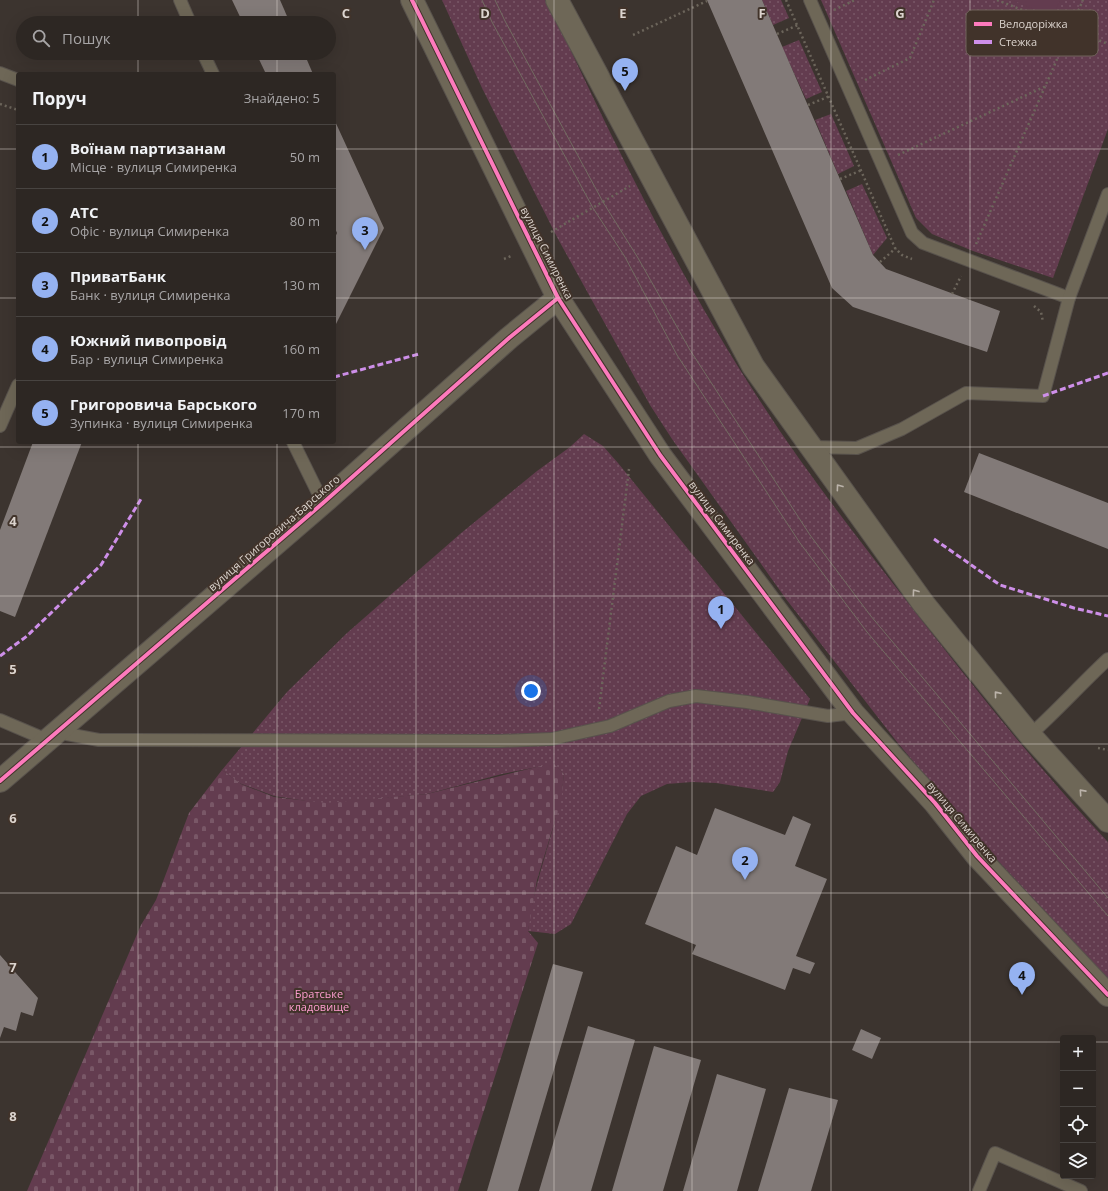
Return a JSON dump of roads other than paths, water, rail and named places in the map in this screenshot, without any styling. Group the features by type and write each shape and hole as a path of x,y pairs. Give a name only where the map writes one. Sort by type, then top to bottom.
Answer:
{"street":[{"name":"вулиця Симиренка","path":"412,0 558,298 660,455 853,713 935,803 978,856 1108,995"},
{"path":"557,0 753,366 923,603 1030,735 1108,821"},
{"name":"вулиця Григоровича-Барського","path":"0,781 323,503 508,338 558,298"}],"lane":[{"path":"180,0 187,16"},
{"path":"810,0 912,233 923,243 1069,298"},
{"path":"206,60 212,72"},
{"path":"0,73 16,79"},
{"path":"811,447 857,448 902,429 966,393 1044,396 1069,298 1108,194"},
{"path":"0,426 16,390"},
{"path":"293,444 323,503"},
{"path":"1030,735 1061,708 1078,688 1108,659"},
{"path":"0,720 52,736 99,740 500,741 552,739 597,729 610,726 668,701 696,696 747,702 828,716 853,713"},
{"path":"979,1191 995,1153 1081,1191"}],"tram line":[{"path":"482,0 492,22 593,208 625,257 677,355 800,543 867,632 1108,916"},
{"path":"495,0 603,202 638,258 690,350 810,535 870,615 1108,898"}],"place":[{"name":"Григоровича Барського","path":"625,91"},
{"name":"ПриватБанк","path":"365,250"},
{"name":"Воїнам партизанам","path":"721,629"},
{"name":"АТС","path":"745,880"},
{"name":"Южний пивопровід","path":"1022,995"}],"park label":[{"name":"Братське кладовище","path":"319,1000"}]}
